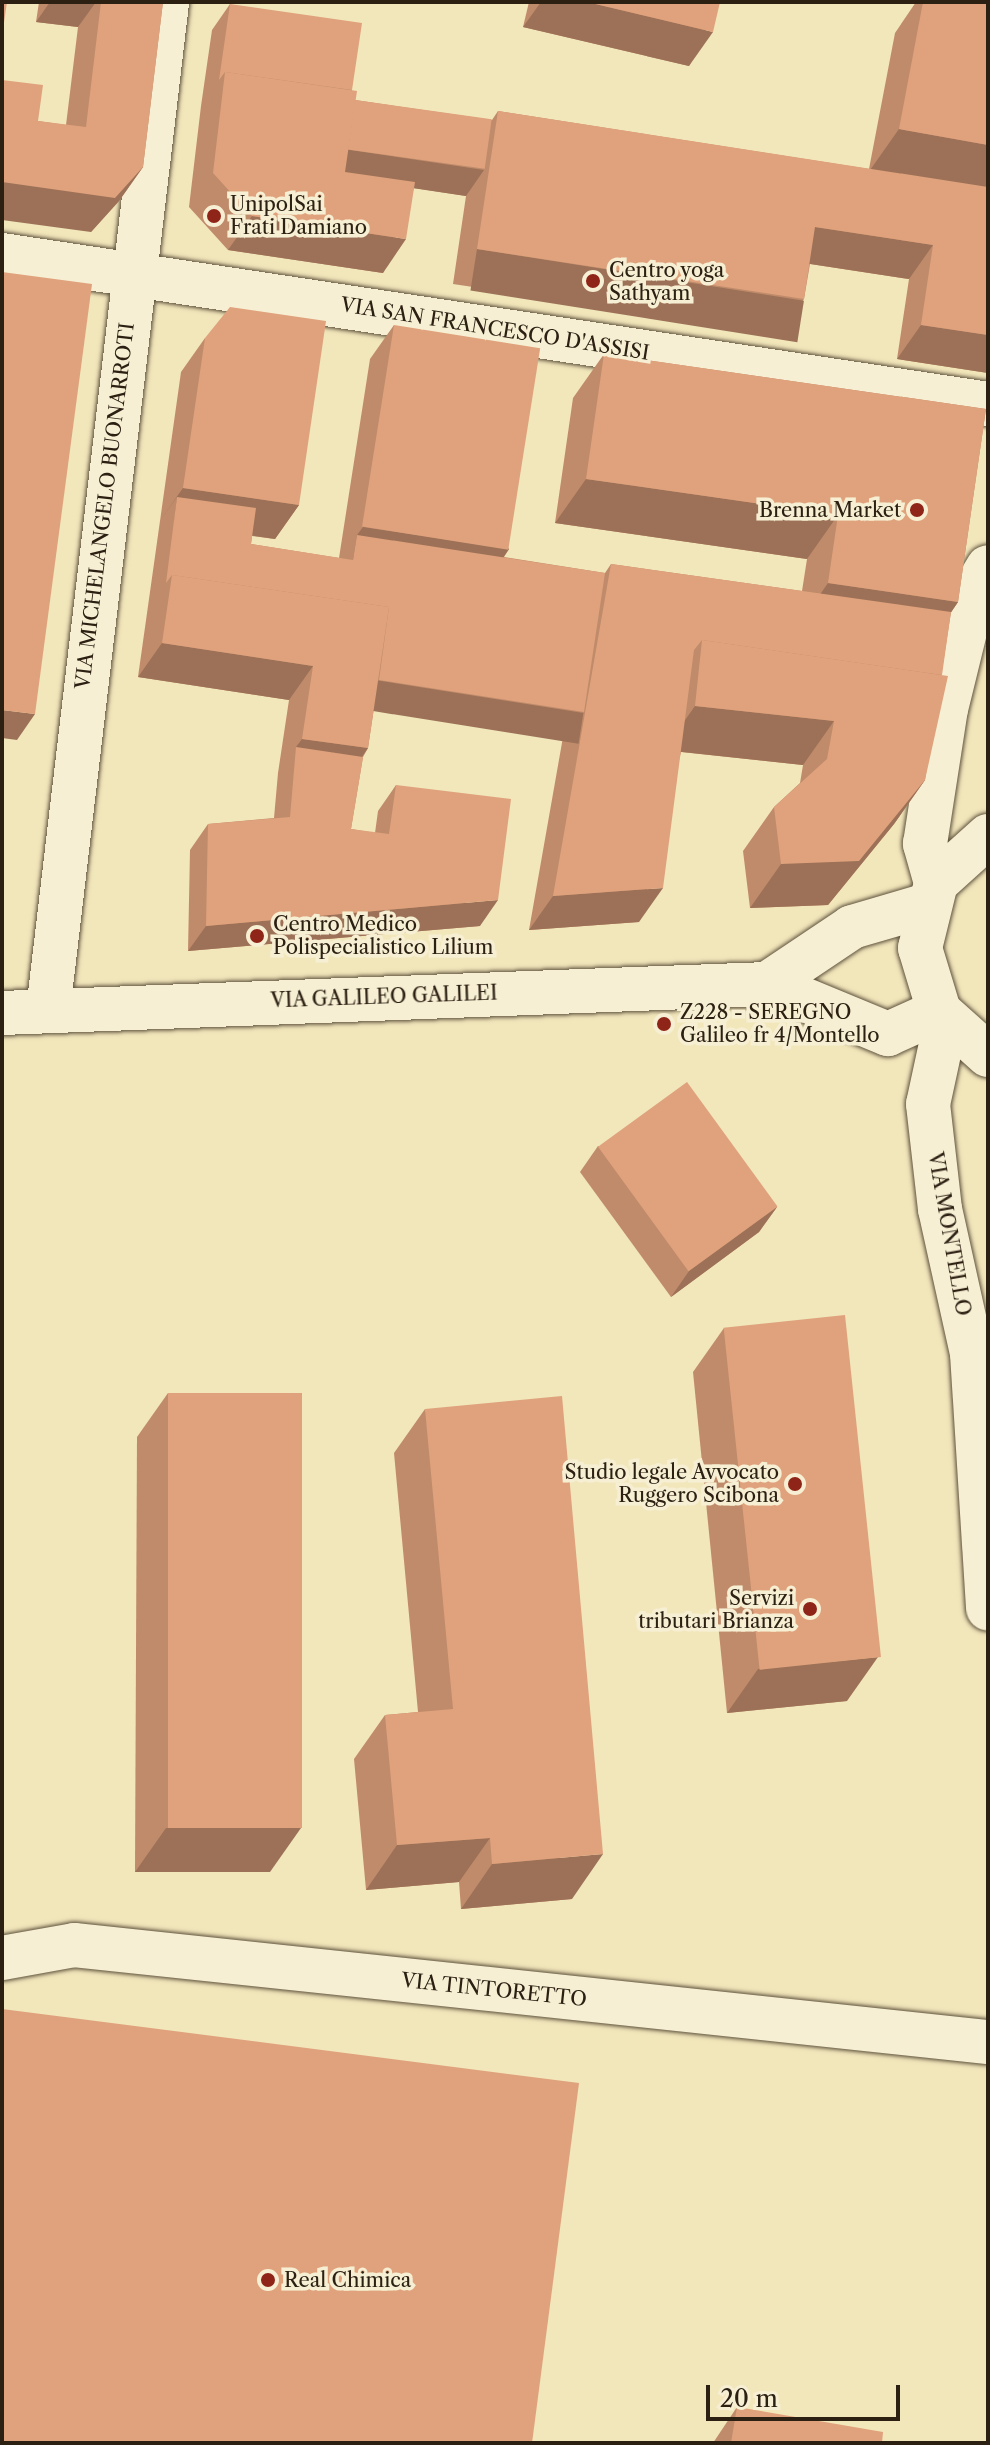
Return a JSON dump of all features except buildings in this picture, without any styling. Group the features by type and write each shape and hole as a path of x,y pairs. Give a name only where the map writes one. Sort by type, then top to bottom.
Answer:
{"street":[{"name":"VIA MICHELANGELO BUONARROTI","path":"48,1011 167,2"},
{"name":"VIA SAN FRANCESCO D'ASSISI","path":"2,255 988,404"},
{"path":"988,567 976,587 946,709 925,844 931,894 922,971 942,1016 988,1055"},
{"path":"767,984 852,927 931,894 954,859 988,836"},
{"name":"VIA GALILEO GALILEI","path":"2,1013 767,984 888,1034"},
{"path":"928,1104 888,1034 942,1016"},
{"name":"VIA MONTELLO","path":"942,1016 928,1104 940,1209 972,1353 988,1609"},
{"name":"VIA MONTELLO","path":"972,1353 988,1292"},
{"name":"VIA TINTORETTO","path":"2,1958 74,1945 988,2042"}],"place":[{"name":"UnipolSai Frati Damiano","path":"214,216"},
{"name":"Centro yoga Sathyam","path":"593,281"},
{"name":"Brenna Market","path":"917,510"},
{"name":"Centro Medico Polispecialistico Lilium","path":"257,936"},
{"name":"Z228 - SEREGNO Galileo fr 4/Montello","path":"664,1024"},
{"name":"Studio legale Avvocato Ruggero Scibona","path":"795,1484"},
{"name":"Servizi tributari Brianza","path":"810,1609"},
{"name":"Real Chimica","path":"268,2280"}]}
